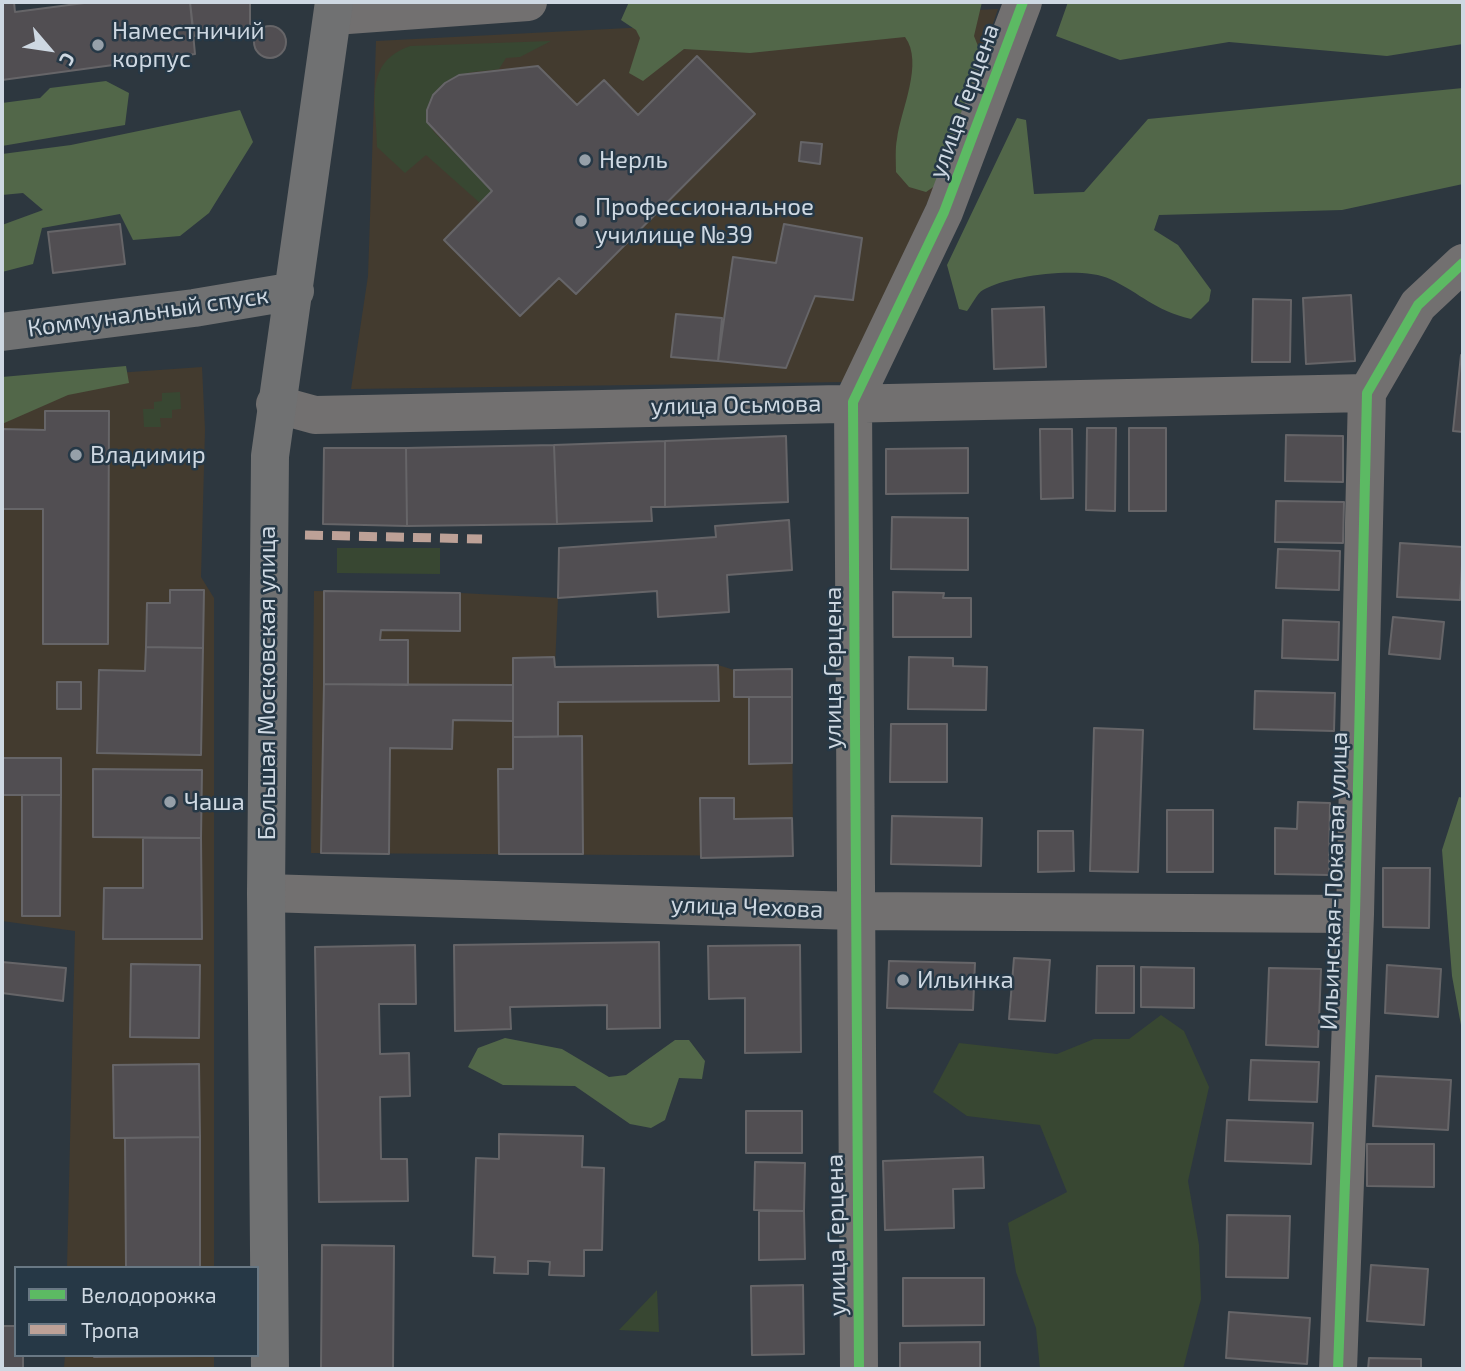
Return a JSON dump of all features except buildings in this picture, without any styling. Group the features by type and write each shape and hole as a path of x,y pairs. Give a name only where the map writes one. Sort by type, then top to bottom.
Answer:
{"main road":[{"name":"Большая Московская улица","path":"270,1369 266,893 267,534 275,404 295,290 334,9"},
{"name":"Коммунальный спуск","path":"2,332 194,308 295,290"}],"street":[{"path":"334,9 528,2"},
{"name":"улица Герцена","path":"859,1369 853,402 944,212 1023,2"},
{"path":"1367,393 1418,306 1463,263"},
{"name":"улица Осьмова","path":"275,404 315,415 1367,393"},
{"name":"Ильинская-Покатая улица","path":"1338,1369 1355,914 1367,393"},
{"name":"улица Чехова","path":"266,893 855,911 1355,914"}],"shaded area":[{"path":"998,9 944,165 848,382 351,389 368,276 376,41"},
{"path":"202,367 205,430 201,577 214,598 214,1266 67,1266 75,931 2,921 2,381"},
{"path":"314,591 460,593 558,598 555,667 718,665 734,670 792,669 793,856 311,853"},
{"path":"65,1357 214,1357 214,1367 64,1368"}],"green space":[{"path":"629,2 982,2 974,36 984,61 948,177 926,192 909,187 896,172 896,143 912,73 910,48 905,37 750,53 684,49 643,81 629,73 640,38 636,30 621,20"},
{"path":"1068,2 1463,2 1463,44 1387,56 1229,42 1120,60 1056,36"},
{"path":"551,41 520,57 506,58 499,69 469,73 451,79 443,84 432,98 428,115 434,132 492,191 480,203 426,155 405,173 377,147 375,101 378,74 395,53 410,46"},
{"path":"106,81 129,93 125,125 2,146 2,103 40,98 50,88"},
{"path":"1463,88 1463,184 1342,210 1159,215 1154,230 1178,245 1211,290 1209,301 1191,319 1157,306 1110,279 1082,273 1046,274 1010,280 981,292 967,311 959,309 947,265 1017,118 1026,120 1034,194 1084,192 1148,119"},
{"path":"240,110 253,142 209,213 180,236 133,240 120,214 42,228 33,264 2,272 2,225 43,210 23,193 2,195 2,154 71,145"},
{"path":"126,366 129,383 68,395 2,424 2,377"},
{"path":"180,392 181,409 172,410 172,418 160,418 161,427 144,427 143,409 154,409 154,402 162,401 162,393"},
{"path":"337,548 440,548 440,574 337,573"},
{"path":"1459,797 1463,798 1463,1036 1452,976 1442,850"},
{"path":"1161,1015 1184,1031 1209,1087 1188,1181 1199,1245 1201,1299 1183,1369 1040,1369 1036,1328 1016,1272 1008,1223 1067,1192 1040,1125 967,1116 933,1092 959,1043 1057,1054 1094,1039 1129,1039"},
{"path":"505,1038 562,1049 609,1077 626,1075 675,1040 689,1040 705,1061 702,1079 679,1078 665,1120 651,1128 630,1124 575,1086 503,1085 468,1067 478,1048"},
{"path":"657,1290 659,1332 619,1330"}],"marked path":[{"path":"305,535 482,539"}],"cycle path":[{"path":"859,1369 853,402 944,212 1023,2"},
{"path":"1338,1369 1355,914 1367,393 1418,305 1463,263"}],"place":[{"name":"Наместничий корпус","path":"98,45"},
{"name":"Нерль","path":"585,160"},
{"name":"Профессиональное училище №39","path":"581,221"},
{"name":"Владимир","path":"76,455"},
{"name":"Чаша","path":"170,802"},
{"name":"Ильинка","path":"903,980"}]}
